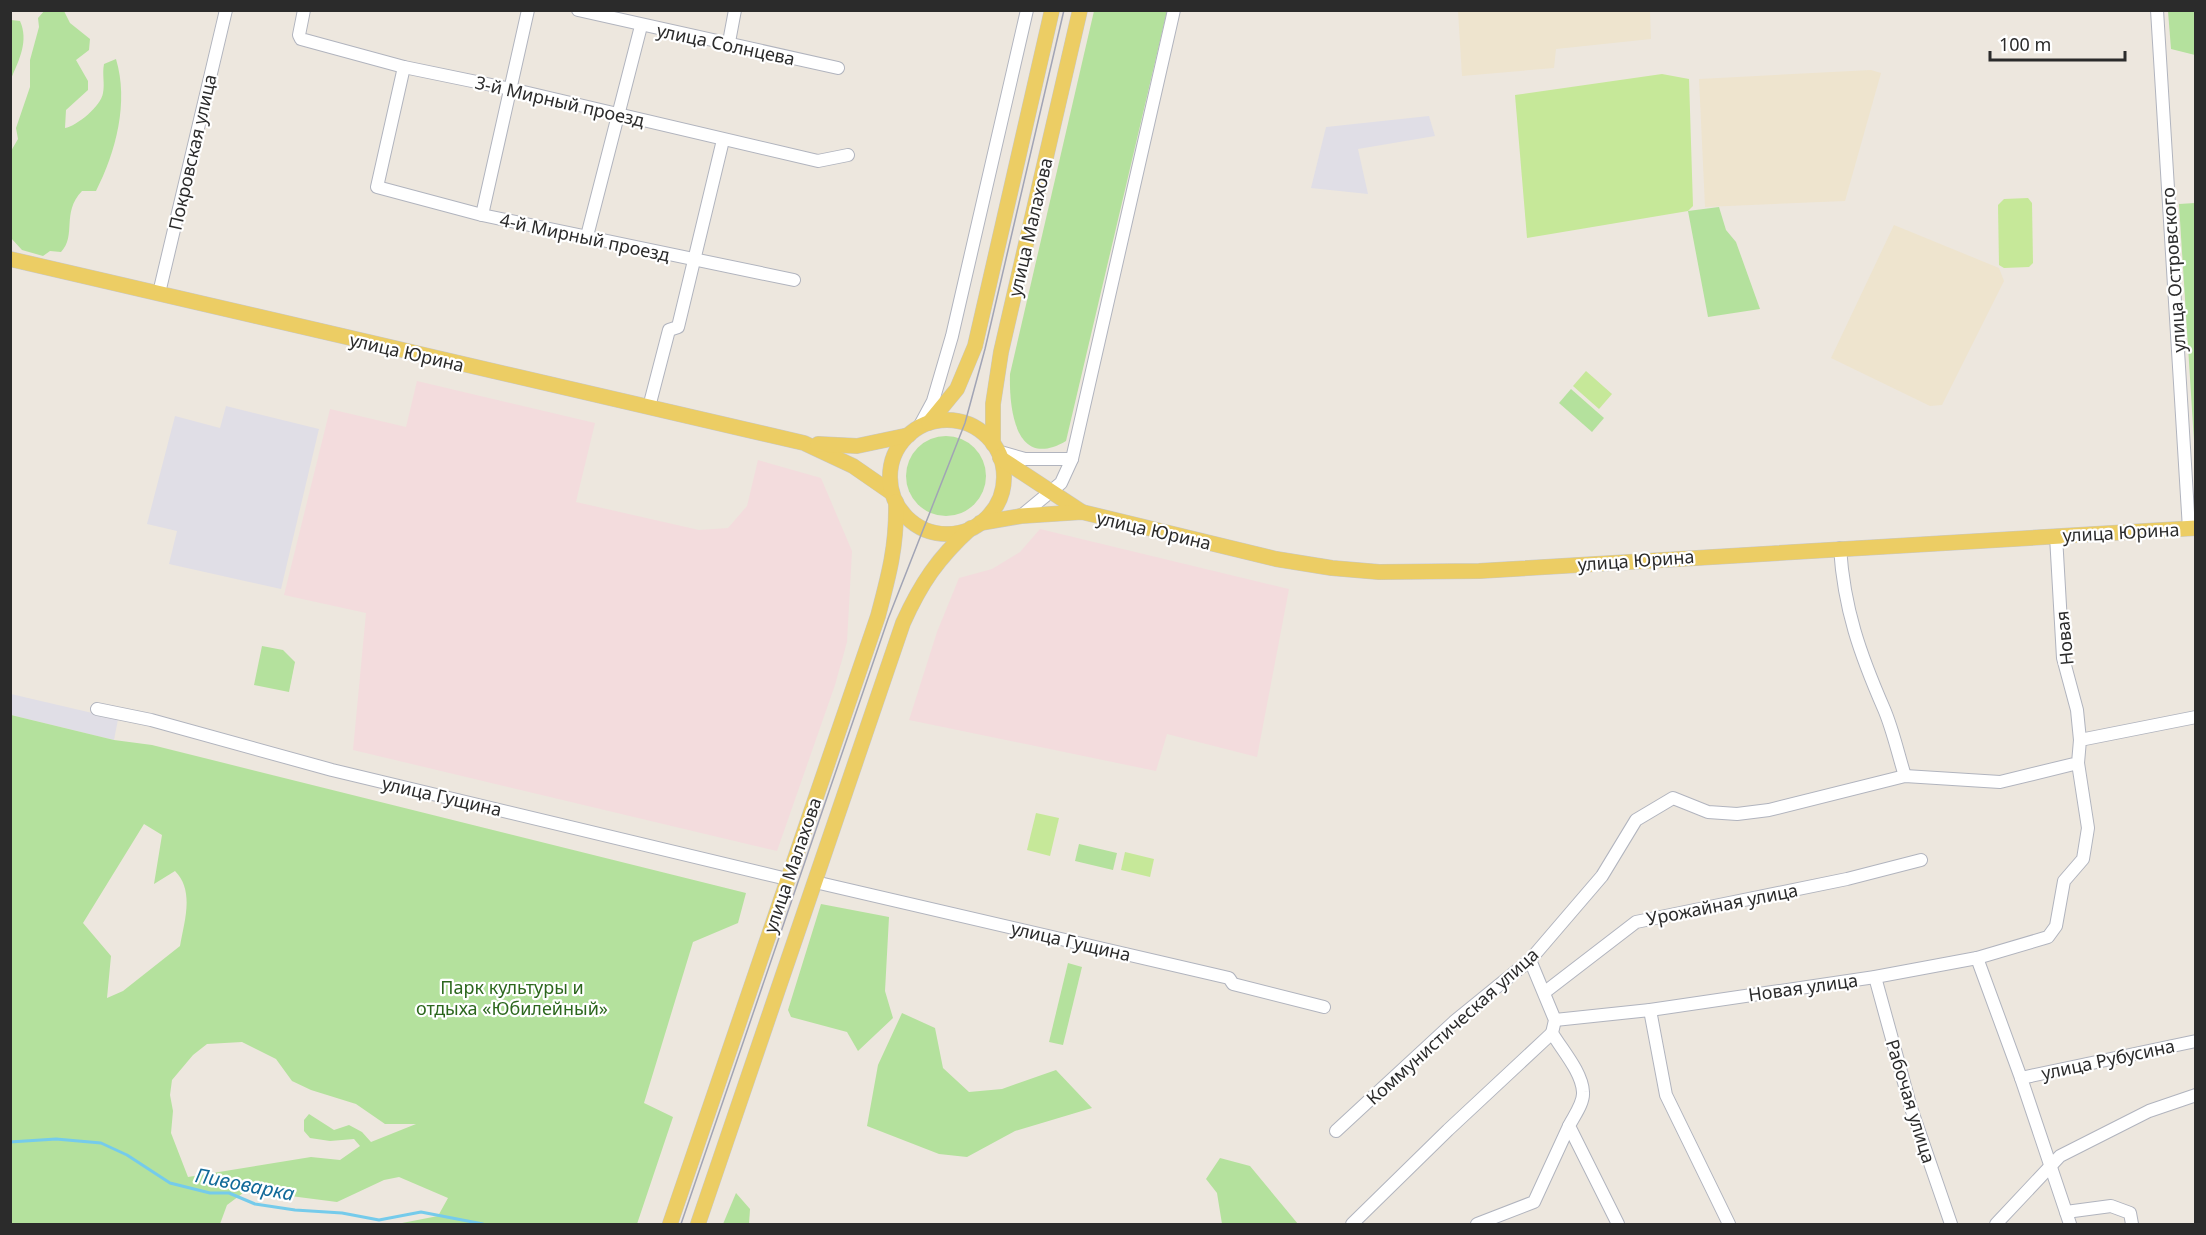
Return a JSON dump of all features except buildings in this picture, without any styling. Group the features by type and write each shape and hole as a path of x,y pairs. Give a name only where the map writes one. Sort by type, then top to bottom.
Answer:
{"main road":[{"name":"улица Малахова","path":"919,428 957,389 975,346 1053,10"},
{"name":"улица Малахова","path":"997,451 993,404 1001,352 1080,10"},
{"name":"улица Юрина","path":"10,259 804,443 857,446 919,428"},
{"path":"953,421 964,423 979,430 997,451 1003,470 1001,494 993,510 976,526 950,534 928,531 907,518 894,498 892,462 919,428 953,421"},
{"name":"улица Юрина","path":"804,443 853,466 894,498"},
{"name":"улица Юрина","path":"997,451 1050,493 1082,512 1276,559 1332,568 1380,572 1479,571 2192,529"},
{"name":"улица Малахова","path":"670,1224 887,583 897,535 894,498"},
{"name":"улица Юрина","path":"976,526 1022,516 1082,512"},
{"name":"улица Малахова","path":"698,1224 914,598 935,564 976,526"}],"street":[{"name":"Покровская улица","path":"159,294 226,10"},
{"name":"3-й Мирный проезд","path":"304,10 299,35 301,39 404,67 511,89 818,161 848,155"},
{"path":"482,216 528,10"},
{"name":"улица Солнцева","path":"578,10 641,26 729,42 838,68"},
{"path":"729,42 735,10"},
{"path":"919,428 933,401 948,352 1028,10"},
{"path":"1022,516 1061,483 1072,459 1174,10"},
{"name":"улица Островского","path":"2157,10 2192,529"},
{"path":"587,236 641,26"},
{"name":"4-й Мирный проезд","path":"404,67 377,188 482,216 794,280"},
{"path":"649,407 669,330 678,327 723,140"},
{"path":"997,451 1025,459 1072,459"},
{"name":"Новая","path":"2056,536 2063,658 2077,710 2080,740"},
{"path":"1840,548 1847,611 1863,661 1884,709 1905,776"},
{"name":"улица Гущина","path":"97,709 150,720 332,770 788,879"},
{"path":"2078,762 2080,740 2196,717"},
{"name":"Коммунистическая улица","path":"1336,1131 1455,1020 1530,960 1602,876 1636,819 1673,798 1708,812 1737,814 1769,810 1905,776 2000,782 2078,762"},
{"name":"Новая улица","path":"1555,1020 1650,1010 1875,977 1977,958 2048,937 2056,926 2064,881 2083,859 2088,828 2078,762"},
{"name":"Урожайная улица","path":"1545,992 1636,922 1847,879 1921,860"},
{"name":"улица Гущина","path":"815,882 1214,974 1229,978 1233,984 1324,1007"},
{"name":"улица Рубусина","path":"1977,958 2021,1078 2070,1224"},
{"path":"1352,1224 1552,1033 1555,1020 1530,960"},
{"name":"Рабочая улица","path":"1875,977 1911,1108 1951,1224"},
{"path":"1650,1010 1666,1095 1729,1224"},
{"path":"1477,1224 1534,1202 1581,1104 1583,1092 1580,1078 1552,1033"},
{"name":"улица Рубусина","path":"2021,1078 2196,1041"},
{"path":"1996,1224 2060,1156 2150,1111 2196,1095"},
{"path":"1569,1126 1618,1224"},
{"path":"2066,1212 2111,1206 2130,1213 2132,1224"}],"shaded area":[{"path":"1458,11 1650,11 1651,39 1556,49 1554,68 1462,76"},
{"path":"1871,70 1881,73 1845,201 1705,207 1699,79"},
{"path":"1429,116 1435,136 1358,149 1368,194 1311,188 1326,127"},
{"path":"1894,225 1999,268 2004,281 1942,405 1930,406 1831,358"},
{"path":"417,381 595,423 576,502 699,530 728,528 747,506 758,460 821,478 852,551 847,642 835,685 777,851 353,750 366,613 284,595 330,409 406,427"},
{"path":"226,406 319,429 281,589 169,564 177,531 147,524 175,416 220,428"},
{"path":"1040,529 1289,589 1257,757 1167,734 1156,771 909,720 937,632 959,578 992,569 1020,552"},
{"path":"11,694 118,719 114,740 11,715"}],"green space":[{"path":"45,10 64,11 70,23 90,39 89,50 76,60 88,81 88,90 66,110 65,128 82,119 98,104 104,90 104,64 116,59 120,75 121,109 115,143 96,191 82,191 76,199 70,215 68,238 61,252 50,251 43,256 22,250 11,238 11,151 18,139 16,128 30,87 30,60 39,27 38,18"},
{"path":"1094,11 1167,11 1066,441 1049,448 1036,448 1026,442 1018,432 1011,403 1010,374"},
{"path":"2168,11 2195,11 2195,55 2171,49"},
{"path":"11,20 20,21 24,36 22,50 11,79"},
{"path":"1662,74 1689,79 1693,206 1688,211 1527,238 1515,95"},
{"path":"2028,198 2032,203 2033,263 2029,267 2004,268 1999,265 1998,205 2004,199"},
{"path":"2196,203 2195,457 2179,204"},
{"path":"1719,207 1726,230 1736,242 1760,309 1708,317 1688,211"},
{"path":"1586,371 1612,394 1599,409 1573,386"},
{"path":"1571,389 1604,418 1592,432 1559,403"},
{"path":"946,436 961,439 974,448 983,461 986,476 983,491 974,504 961,513 946,516 931,513 918,504 909,491 906,476 909,461 918,448 931,439"},
{"path":"262,646 283,650 295,662 289,692 254,685"},
{"name":"Парк культуры и отдыха «Юбилейный»","path":"11,715 114,740 152,745 746,893 738,923 693,942 644,1103 673,1117 637,1224 397,1224 438,1216 448,1198 399,1177 384,1180 337,1202 275,1194 243,1193 227,1205 220,1224 11,1224","holes":["144,824 162,835 154,884 175,871 185,888 186,907 180,946 123,991 107,998 111,956 83,923","242,1042 276,1059 292,1081 311,1090 356,1104 385,1124 416,1124 371,1142 362,1132 349,1125 334,1130 309,1114 304,1120 304,1131 310,1138 330,1141 354,1139 360,1146 340,1160 311,1157 188,1177 171,1133 172,1080 193,1055 207,1044"]},
{"path":"1036,813 1059,818 1050,856 1027,850"},
{"path":"1079,844 1117,853 1113,870 1075,861"},
{"path":"1125,852 1154,859 1150,877 1121,870"},
{"path":"821,904 889,917 885,991 893,1018 858,1051 847,1032 791,1017 788,1010"},
{"path":"1068,963 1082,967 1063,1045 1049,1042"},
{"path":"902,1013 935,1028 943,1068 969,1092 1002,1089 1056,1070 1092,1108 1015,1131 967,1157 939,1154 867,1126 878,1065"},
{"path":"1220,1158 1250,1166 1298,1224 1222,1224 1217,1193 1206,1179"},
{"path":"736,1193 750,1209 749,1224 723,1224"}],"waterway":[{"name":"Пивоварка","path":"10,1142 56,1139 101,1143 127,1155 170,1183 210,1193 229,1193 255,1204 295,1210 342,1213 379,1220 421,1212 483,1224"}],"tram line":[{"path":"681,1224 888,619 965,423 985,349 1064,10"}]}
